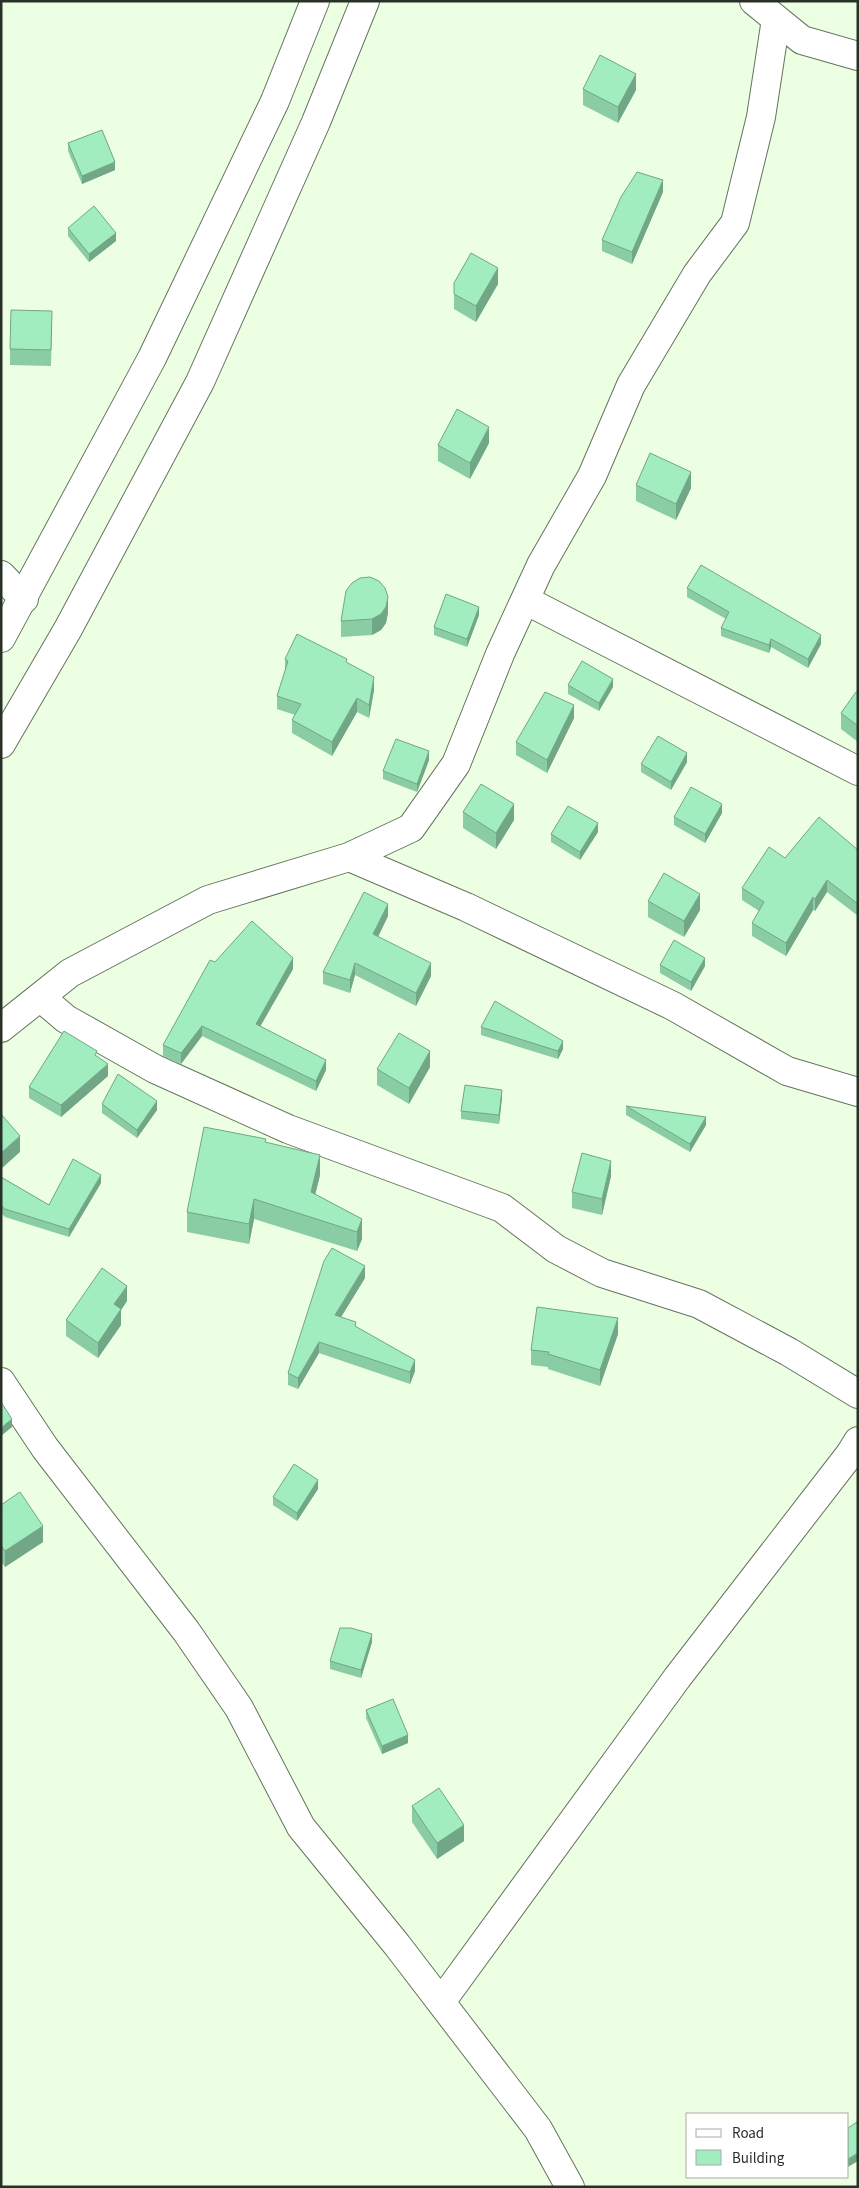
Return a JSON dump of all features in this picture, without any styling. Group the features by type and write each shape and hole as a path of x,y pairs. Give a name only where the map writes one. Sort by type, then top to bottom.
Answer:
{"street":[{"path":"1,638 24,599 152,358 275,101 315,1"},
{"path":"1,744 68,629 200,382 316,122 365,1"},
{"path":"754,1 802,40 858,56"},
{"path":"1,1028 70,973 208,900 349,857 411,828 456,764 500,654 541,565 592,476 631,386 697,274 735,223 761,117 776,19"},
{"path":"1,575 24,599"},
{"path":"525,600 858,771"},
{"path":"349,857 466,908 673,1006 787,1071 858,1092"},
{"path":"40,997 66,1019 155,1069 288,1128 502,1208 556,1249 595,1269 699,1304 789,1352 858,1394"},
{"path":"1,1382 45,1448 186,1630 240,1708 301,1827 441,2002 538,2129 570,2187"},
{"path":"441,2002 677,1678 850,1454 858,1441"}],"building":[{"path":"600,55 636,74 618,107 583,89"},
{"path":"102,130 115,162 82,176 68,143"},
{"path":"637,172 663,180 632,252 602,240 621,197"},
{"path":"94,206 116,233 89,254 68,228"},
{"path":"471,253 498,268 476,306 454,294 454,283"},
{"path":"11,310 52,311 51,350 10,349"},
{"path":"457,409 489,427 470,463 438,445"},
{"path":"650,453 691,472 676,504 636,485"},
{"path":"701,565 821,635 808,659 771,639 769,645 721,628 729,612 687,588"},
{"path":"370,577 379,581 385,588 388,597 386,607 381,614 372,619 341,621 346,591 352,583 360,578"},
{"path":"446,594 479,607 467,639 434,627"},
{"path":"297,634 347,659 346,662 374,677 369,705 357,698 332,742 292,720 301,704 277,696 288,661 285,659"},
{"path":"582,661 613,679 599,703 568,685"},
{"path":"545,692 574,705 547,760 516,742"},
{"path":"856,692 858,693 858,726 841,713"},
{"path":"658,736 687,753 671,782 641,764"},
{"path":"396,739 429,751 417,784 383,771"},
{"path":"481,784 514,804 496,833 463,812"},
{"path":"691,787 722,804 705,834 674,817"},
{"path":"568,806 598,823 580,852 551,834"},
{"path":"819,817 858,850 858,904 827,880 815,899 813,897 786,943 752,923 764,902 742,888 769,847 785,858"},
{"path":"664,873 700,894 684,921 648,901"},
{"path":"364,892 388,904 373,934 431,963 416,993 355,963 350,980 323,972"},
{"path":"252,921 293,958 256,1024 326,1060 316,1081 202,1026 181,1053 163,1045 210,960 215,962"},
{"path":"674,940 705,958 691,982 660,965"},
{"path":"495,1001 563,1041 558,1051 481,1027"},
{"path":"64,1031 97,1051 95,1055 108,1064 61,1105 29,1087"},
{"path":"399,1033 430,1051 409,1088 377,1069"},
{"path":"118,1074 157,1101 137,1130 102,1104"},
{"path":"465,1085 502,1090 499,1115 461,1111"},
{"path":"626,1106 706,1117 690,1144"},
{"path":"1,1114 20,1136 1,1153"},
{"path":"204,1127 266,1139 265,1142 320,1155 311,1192 362,1219 357,1232 254,1199 249,1224 187,1212"},
{"path":"582,1153 611,1161 602,1199 572,1192"},
{"path":"73,1159 101,1175 69,1229 5,1209 1,1205 1,1177 49,1205"},
{"path":"332,1248 365,1266 335,1315 356,1322 355,1326 415,1360 410,1372 319,1342 298,1378 288,1373 324,1261"},
{"path":"102,1268 127,1286 114,1304 121,1309 98,1343 66,1320"},
{"path":"537,1307 618,1318 600,1370 548,1354 549,1352 531,1350"},
{"path":"1,1402 12,1419 1,1428"},
{"path":"294,1464 318,1480 297,1513 273,1497"},
{"path":"20,1492 43,1526 5,1551 1,1546 1,1505"},
{"path":"340,1628 351,1628 372,1634 361,1670 330,1661"},
{"path":"393,1699 408,1735 382,1746 366,1710"},
{"path":"439,1788 464,1825 437,1843 412,1806"},
{"path":"857,2122 858,2153 849,2158 849,2127"}]}
